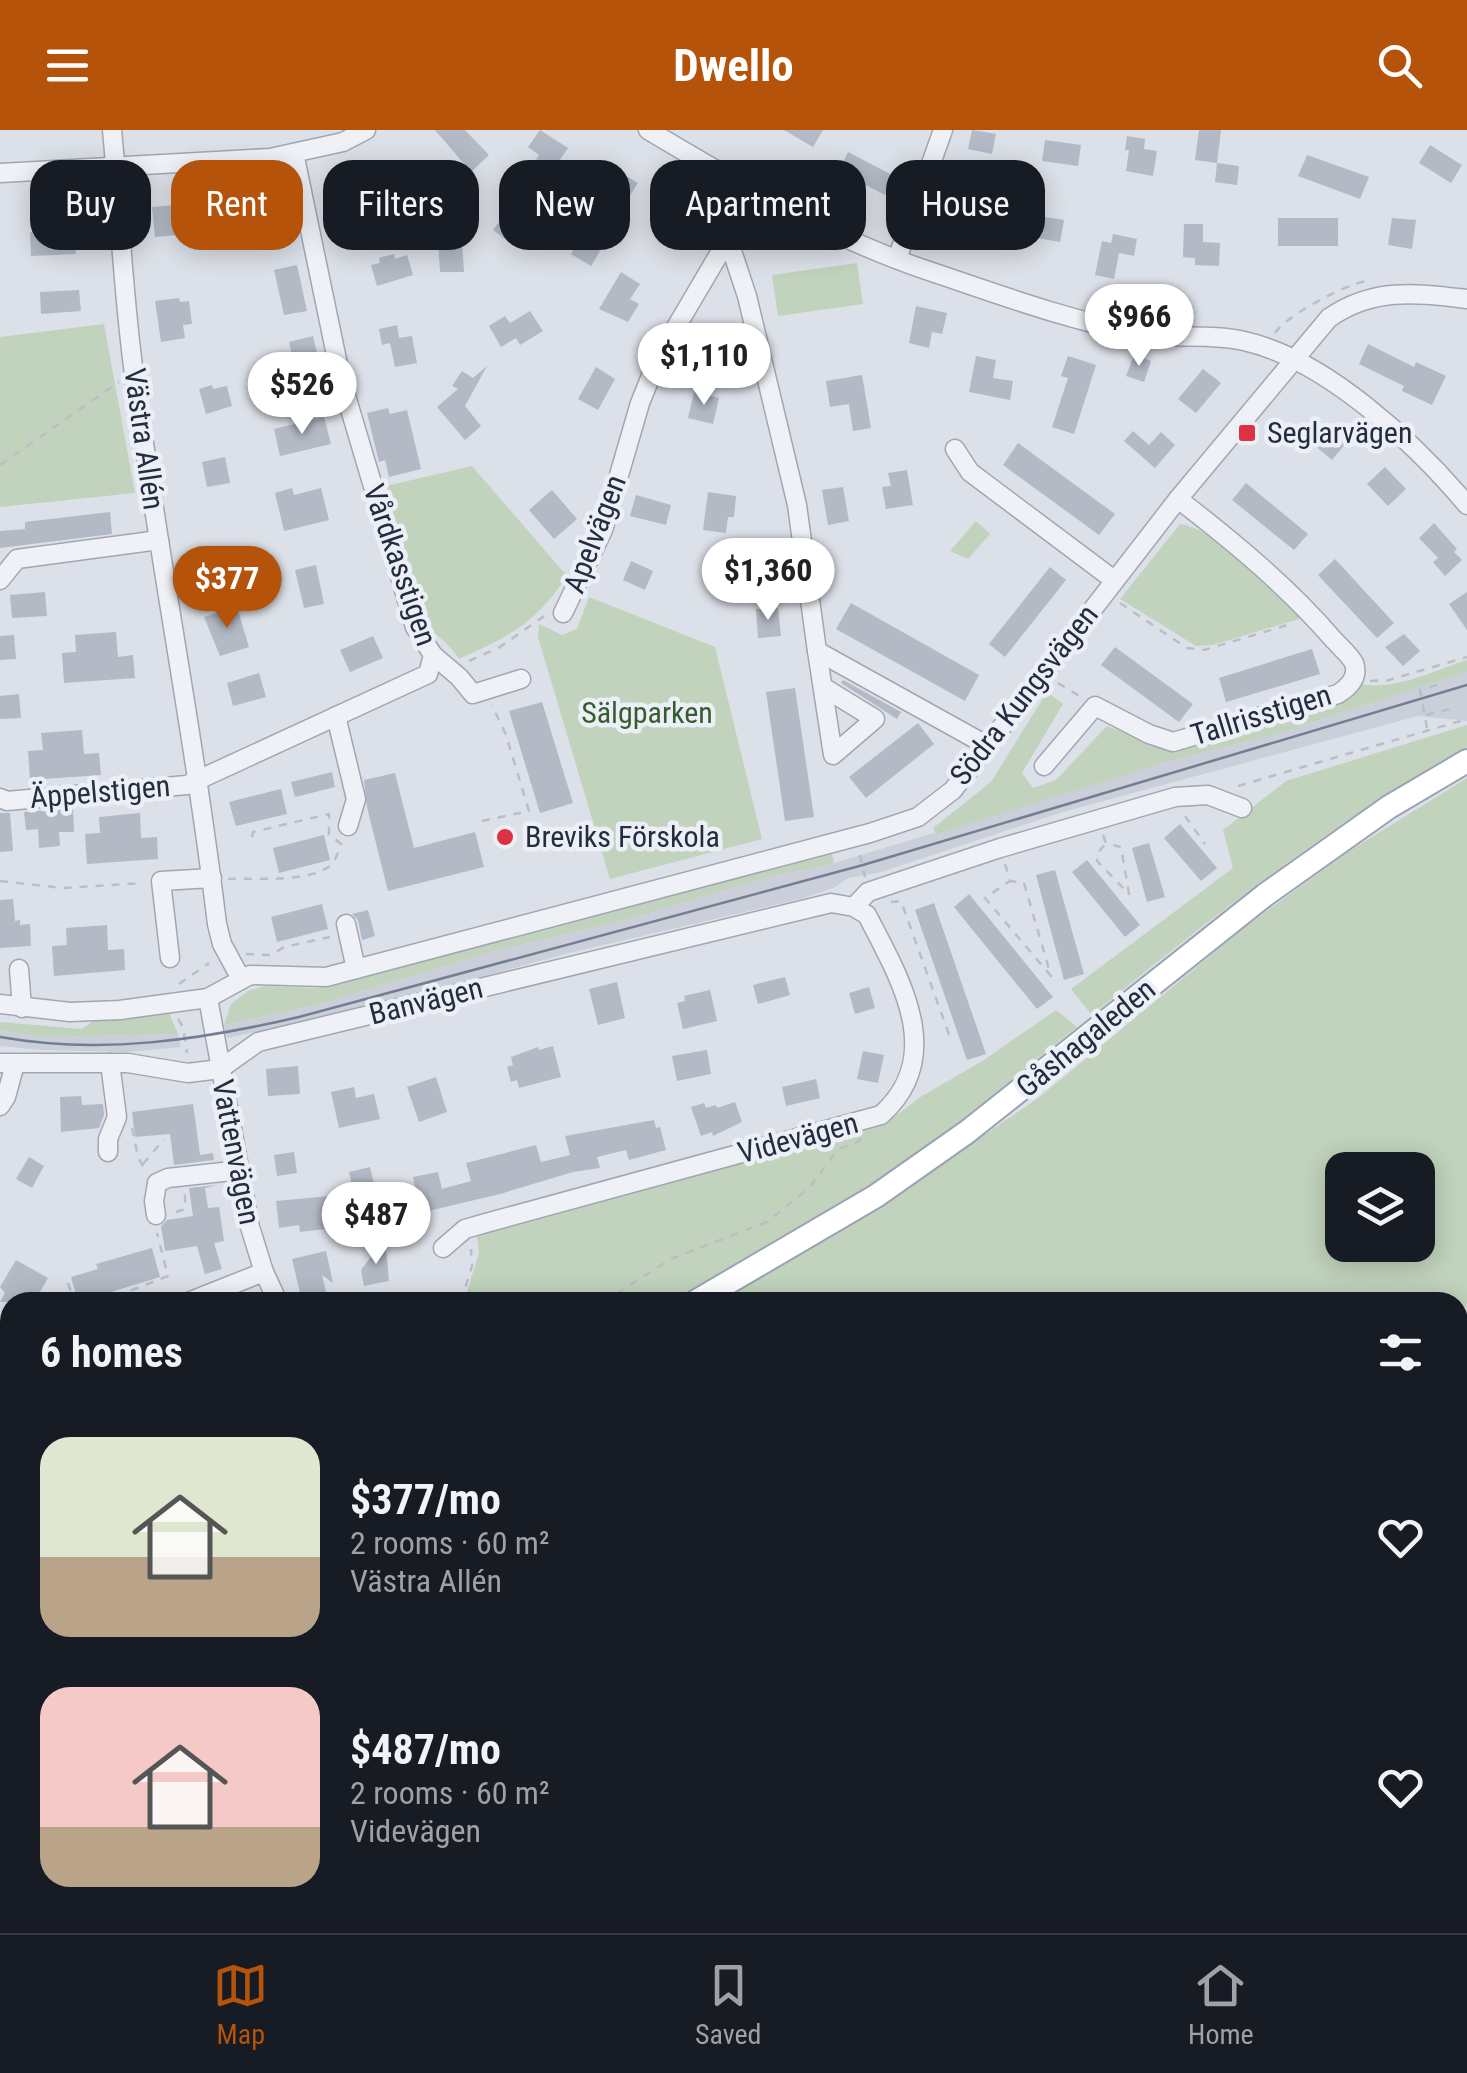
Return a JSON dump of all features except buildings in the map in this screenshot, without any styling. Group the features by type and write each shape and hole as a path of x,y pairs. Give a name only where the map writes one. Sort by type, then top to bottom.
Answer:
{"main road":[{"name":"Gåshagaleden","path":"712,1292 876,1196 968,1132 1266,896 1389,807 1467,761"}],"street":[{"name":"Västra Allén","path":"112,130 115,160"},
{"path":"151,164 270,158 343,142 366,130"},
{"path":"648,130 698,160"},
{"path":"897,259 943,130"},
{"name":"Vårdkasstigen","path":"199,778 428,674 433,655 415,627 341,379 294,153"},
{"path":"0,173 30,171"},
{"path":"866,245 897,259 1062,313 1136,333 1244,341 1292,359 1386,421 1438,470 1467,506"},
{"name":"Västra Allén","path":"123,250 134,376 199,778 217,924 242,979"},
{"name":"Apelvägen","path":"563,613 603,530 640,403 659,356 722,250"},
{"path":"732,250 747,296 798,504 823,687"},
{"name":"Södra Kungsvägen","path":"0,1004 70,1012 120,1010 208,998 242,979 260,974 326,977 894,826 936,806 988,746 1178,499 1329,318 1342,308 1377,295 1408,292 1467,299"},
{"path":"955,449 970,472 1114,580"},
{"name":"Tallrisstigen","path":"1095,706 1172,742 1338,694 1350,687 1354,663 1314,617 1248,553 1178,499"},
{"path":"0,580 17,559 158,540"},
{"path":"817,652 988,746"},
{"path":"433,655 473,694 522,678"},
{"path":"1044,766 1095,706"},
{"path":"336,716 356,799 348,826"},
{"name":"Äppelstigen","path":"0,798 7,801 187,784 199,778"},
{"path":"854,908 877,889 1175,796 1221,798 1242,808"},
{"path":"170,958 161,881 212,879"},
{"name":"Banvägen","path":"220,1069 258,1042 832,903 854,908"},
{"name":"Videvägen","path":"443,1248 465,1229 881,1115 902,1096 912,1064 914,1032 910,1004 890,958 867,915 854,908"},
{"path":"347,929 356,969"},
{"path":"19,969 22,1008"},
{"name":"Vattenvägen","path":"208,998 250,1226 273,1292"},
{"path":"108,1152 108,1139 117,1117 110,1063"},
{"path":"0,1106 6,1097 7,1064 110,1063 188,1072 220,1069"},
{"path":"156,1215 156,1185 168,1178 241,1170"},
{"path":"213,1292 264,1272"}],"path":[{"path":"0,465 122,380 134,376"},
{"path":"1101,596 1110,603 1117,601 1187,648 1204,650 1314,617"},
{"path":"433,655 460,665 500,647 545,614 563,613"},
{"path":"1354,677 1377,683 1467,657"},
{"path":"1042,674 1095,706"},
{"path":"1427,729 1420,690 1444,684"},
{"path":"482,821 529,811 506,735 485,690"},
{"path":"1424,716 1454,708"},
{"path":"1221,798 1244,782 1467,719"},
{"path":"1175,796 1188,823 1206,844"},
{"path":"212,879 286,878 317,872 330,865 342,844 329,834 330,814 254,832 252,838"},
{"path":"1098,819 1106,843"},
{"path":"1106,843 1121,847 1129,894 1097,861 1097,854 1106,843"},
{"path":"1000,848 1010,880"},
{"path":"848,855 859,852 877,889 892,904 901,901 951,1040"},
{"path":"1010,880 1024,883 1051,976 985,898 1010,880"},
{"path":"0,881 64,888 161,881"},
{"path":"230,958 257,953 271,955 347,929"},
{"path":"619,1292 671,1259 767,1222 809,1188 838,1148 860,1141 866,1120"},
{"path":"132,1128 142,1165 156,1185"},
{"path":"142,1165 164,1138"},
{"path":"184,1209 190,1215"},
{"path":"126,1292 168,1276 156,1215"},
{"path":"464,1292 473,1254 465,1229"},
{"path":"68,1283 71,1292"}],"shaded area":[{"path":"1467,672 1467,721 1418,716 1063,812 878,873 848,878 834,888 800,899 565,954 377,1006 227,1038 224,1025 316,1005 491,952 626,920 768,877 825,866 1163,763 1286,731"},
{"path":"0,1030 46,1037 178,1034 181,1047 128,1052 40,1050 0,1046"}],"green space":[{"path":"857,263 863,304 778,316 772,275"},
{"path":"104,324 135,493 0,507 0,337"},
{"path":"472,466 567,576 544,606 520,627 459,659 419,618 382,487"},
{"path":"976,521 990,534 968,559 950,551"},
{"path":"1180,524 1197,529 1230,549 1302,618 1213,645 1196,646 1120,599"},
{"name":"Sälgparken","path":"589,597 715,647 762,839 610,879 538,637 539,624 562,635 577,629"},
{"path":"1467,660 1467,672 1286,731 1163,763 936,834 933,828 991,782 1047,692 1063,704 1022,773 1033,788 1056,780 1107,726 1167,750 1338,701 1361,684 1401,682"},
{"path":"1467,725 1467,747 1320,839 1092,1015 1071,989 1233,868 1223,830 1286,781"},
{"path":"1467,778 1467,1292 734,1292 874,1210 1037,1099 1245,927 1349,851"},
{"path":"832,854 834,863 825,866 768,877 626,920 491,952 316,1005 224,1025 231,1004 248,991 264,986 318,988"},
{"path":"1056,1010 1077,1027 937,1139 849,1199 730,1272 689,1292 467,1292 479,1253 477,1236 883,1125 922,1096 981,1062"},
{"path":"169,1013 178,1034 46,1037 0,1030 0,1022 82,1029 95,1020"}],"tram line":[{"path":"0,1037 113,1045 188,1038 299,1017 863,865 1467,685"}],"place":[{"name":"Seglarvägen","path":"1247,433"},
{"name":"Breviks Förskola","path":"505,837"}]}
